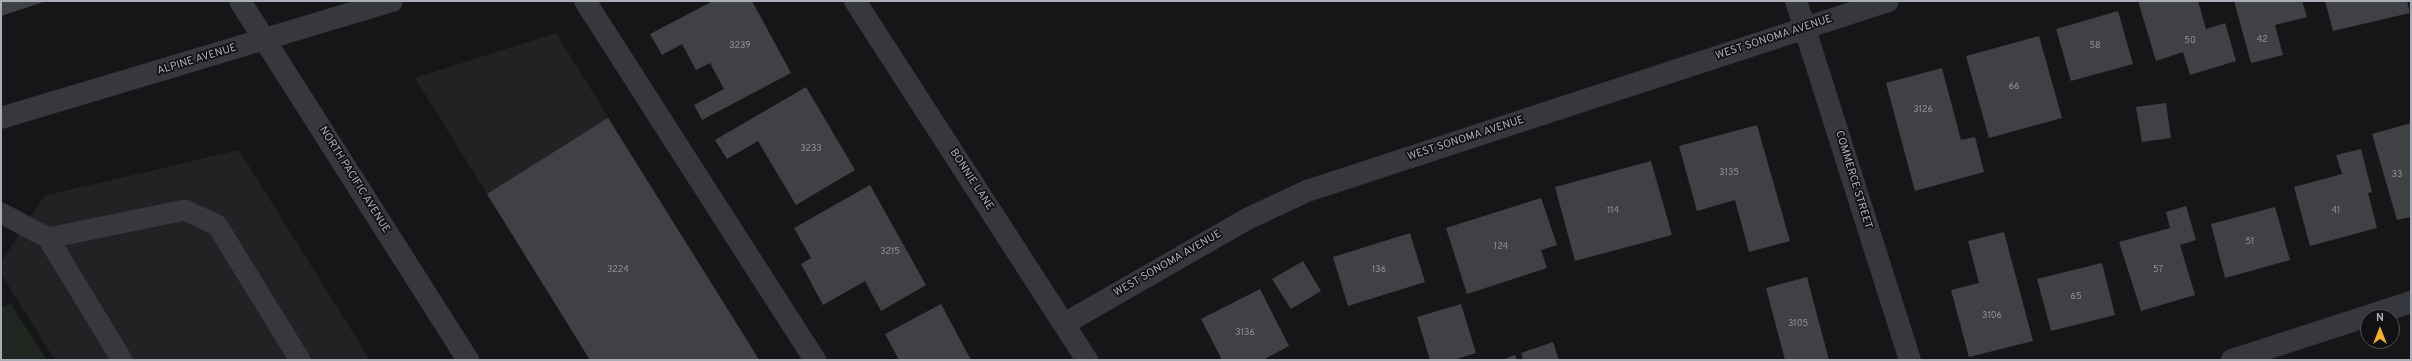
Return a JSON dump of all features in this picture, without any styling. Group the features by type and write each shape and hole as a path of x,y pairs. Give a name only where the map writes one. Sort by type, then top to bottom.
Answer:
{"street":[{"name":"NORTH PACIFIC AVENUE","path":"240,1 468,360"},
{"name":"ALPINE AVENUE","path":"1,118 392,1"},
{"path":"585,1 815,360"},
{"name":"BONNIE LANE","path":"855,1 1087,360"},
{"name":"COMMERCE STREET","path":"1796,1 1910,360"},
{"name":"WEST SONOMA AVENUE","path":"1064,324 1247,219 1307,190 1888,1"},
{"path":"2232,360 2411,302"}],"lane":[{"path":"48,238 185,210 217,225 300,360"},
{"path":"1,214 48,238 122,360"}],"shaded area":[{"path":"556,33 759,360 590,360 415,78"},
{"path":"239,150 370,360 55,360 1,274 1,262 44,196"},
{"path":"11,304 47,360 1,360 1,307"}],"building":[{"path":"1,1 46,1 1,16"},
{"path":"713,1 752,1 791,73 702,120 694,105 724,89 710,63 696,70 682,44 662,55 650,34"},
{"path":"2138,1 2198,1 2206,29 2225,23 2236,61 2190,75 2183,52 2156,61"},
{"path":"2234,1 2302,1 2307,17 2275,25 2283,55 2251,63"},
{"path":"2325,1 2407,1 2410,13 2333,31"},
{"path":"2118,11 2133,64 2071,81 2056,29"},
{"path":"2039,36 2062,118 1989,138 1966,56"},
{"path":"1942,68 1961,140 1975,137 1984,172 1915,191 1886,83"},
{"path":"806,87 855,170 796,205 758,141 727,159 715,140"},
{"path":"2166,103 2171,138 2142,142 2136,107"},
{"path":"608,118 759,360 590,360 487,194"},
{"path":"2411,123 2411,217 2397,220 2372,134"},
{"path":"1757,125 1790,241 1749,252 1735,200 1697,211 1679,146"},
{"path":"2361,149 2372,192 2368,193 2377,228 2310,246 2294,187 2342,174 2336,155"},
{"path":"1651,161 1672,235 1575,261 1555,187"},
{"path":"870,185 926,285 881,311 865,281 823,305 801,264 811,258 794,228"},
{"path":"1541,198 1557,245 1541,250 1547,268 1467,294 1446,228"},
{"path":"2186,206 2196,240 2180,245 2195,295 2141,311 2119,242 2170,228 2166,212"},
{"path":"2275,207 2290,260 2225,278 2211,224"},
{"path":"2004,232 2033,341 1969,357 1951,290 1979,283 1968,241"},
{"path":"1410,233 1425,282 1348,306 1333,257"},
{"path":"1303,261 1321,291 1291,309 1272,279"},
{"path":"2102,263 2115,315 2051,331 2037,279"},
{"path":"1807,277 1829,360 1785,360 1766,288"},
{"path":"1260,289 1289,346 1263,360 1222,360 1201,319"},
{"path":"941,304 971,360 899,360 885,334"},
{"path":"1461,304 1476,353 1453,360 1430,360 1417,317"},
{"path":"1553,342 1559,360 1523,360 1521,353"},
{"path":"1515,355 1517,360 1502,360"}]}
